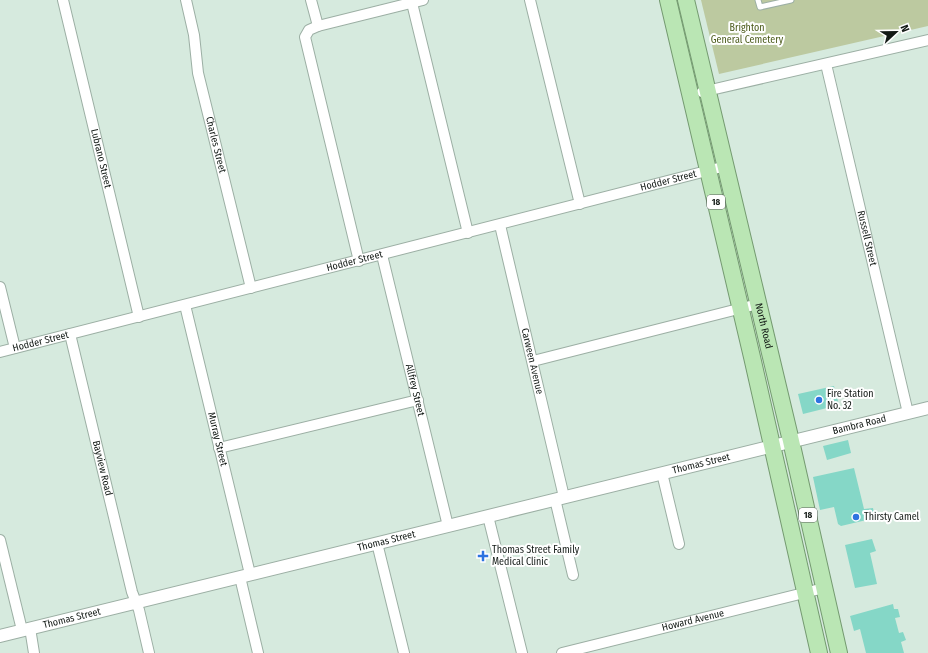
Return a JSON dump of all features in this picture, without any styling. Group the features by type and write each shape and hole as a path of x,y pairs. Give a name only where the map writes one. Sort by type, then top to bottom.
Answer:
{"highway":[{"name":"North Road","path":"668,0 756,371 819,653"},
{"name":"North Road","path":"686,0 792,441 839,653"},
{"path":"756,371 774,368"}],"street":[{"name":"Lubrano Street","path":"62,0 139,316"},
{"name":"Charles Street","path":"186,0 194,35 198,73 250,288"},
{"path":"311,0 318,26"},
{"path":"359,261 305,37 309,30 318,26 423,0"},
{"path":"530,0 580,204"},
{"path":"412,3 468,233"},
{"path":"691,95 928,40"},
{"name":"Russell Street","path":"826,64 908,413"},
{"name":"Hodder Street","path":"0,352 726,166"},
{"name":"Carween Avenue","path":"500,225 533,361 560,498 573,575"},
{"name":"Allfrey Street","path":"382,255 448,526"},
{"path":"0,287 15,348"},
{"path":"533,361 758,304"},
{"name":"Murray Street","path":"185,305 220,448 245,575 258,653"},
{"name":"Bayview Road","path":"70,334 135,602 149,653"},
{"path":"220,448 418,400"},
{"name":"Bambra Road","path":"773,445 928,408"},
{"name":"Thomas Street","path":"0,636 773,445"},
{"path":"662,473 679,544"},
{"path":"488,516 522,653"},
{"path":"0,540 3,568 26,629 33,653"},
{"path":"377,543 404,653"},
{"name":"Howard Avenue","path":"562,653 824,588"}],"lane":[{"path":"758,0 760,7 791,0"}],"green space":[{"name":"Brighton General Cemetery","path":"701,0 928,0 928,26 719,74"}],"building":[{"name":"Fire Station No. 32","path":"834,386 839,405 803,414 798,394"},
{"path":"848,440 851,453 827,460 823,446"},
{"path":"854,468 864,509 873,508 875,518 841,526 838,524 834,507 820,510 813,477"},
{"path":"872,539 876,551 870,553 877,584 855,588 845,545"},
{"path":"893,604 894,609 898,609 900,617 895,618 899,633 903,632 906,640 901,642 904,653 866,653 860,629 854,631 850,616"}],"place":[{"name":"Fire Station No. 32","path":"819,400"},
{"name":"Thirsty Camel","path":"856,517"},
{"name":"Thomas Street Family Medical Clinic","path":"483,556"}]}
